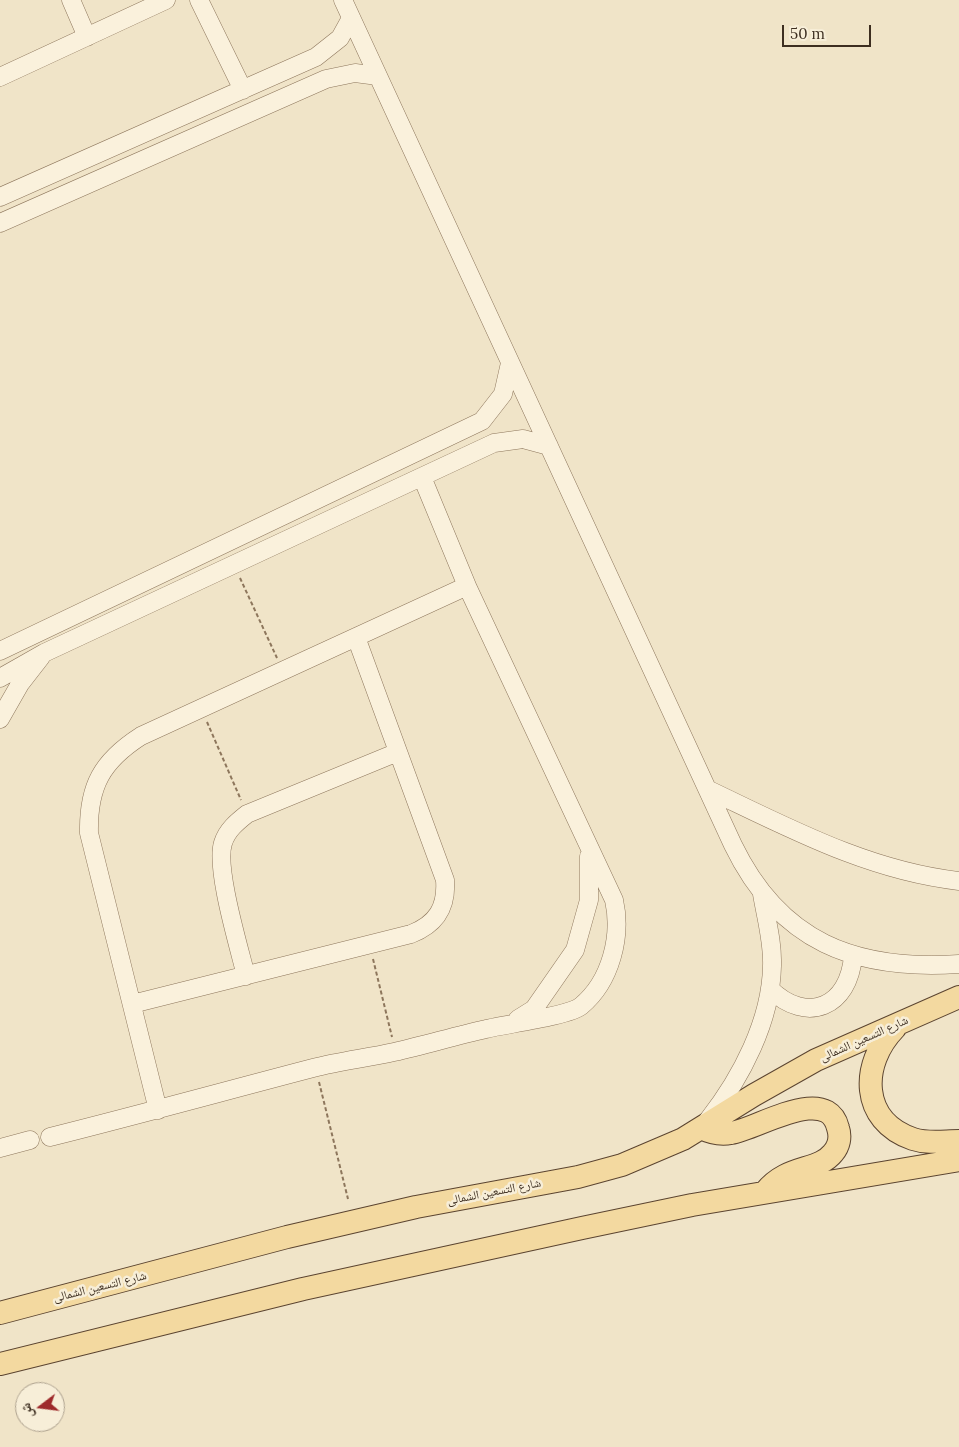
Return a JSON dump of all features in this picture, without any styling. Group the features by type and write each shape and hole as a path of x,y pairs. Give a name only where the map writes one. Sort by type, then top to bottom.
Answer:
{"main road":[{"name":"شارع التسعين الشمالى","path":"0,1312 306,1233 416,1207 600,1172 643,1158 701,1128 816,1060 959,997"},
{"path":"899,1024 882,1041 874,1058 870,1085 874,1103 884,1119 906,1136 924,1141 959,1141"},
{"path":"701,1128 717,1134 734,1133 812,1107 826,1111 832,1116 839,1130 838,1146 834,1152 821,1162 783,1175 772,1182 764,1193"},
{"path":"0,1364 303,1289 692,1205 959,1160"}],"street":[{"path":"71,0 87,36"},
{"path":"0,77 166,0"},
{"path":"199,0 243,90"},
{"path":"343,0 740,860 762,894 815,940 853,956 907,965 959,964"},
{"path":"0,197 325,52 340,38 351,18"},
{"path":"0,223 326,79 355,73 378,76"},
{"path":"0,651 482,421 503,394 510,363"},
{"path":"482,421 494,429 494,443"},
{"path":"0,678 44,653 494,443 523,439 549,446"},
{"path":"50,1137 315,1068 395,1052 513,1022 563,1014 580,1007 592,994 608,966 614,949 617,916 614,900 467,586 422,477"},
{"path":"240,537 241,561"},
{"path":"158,1110 89,833 89,809 94,786 105,765 122,748 141,736 467,586"},
{"path":"132,1004 370,945 424,929 435,920 443,908 446,894 445,880 356,637"},
{"path":"0,719 20,684 44,653"},
{"path":"246,976 221,868 221,855 229,831 247,814 398,752"},
{"path":"709,790 859,859 916,874 959,881"},
{"path":"513,1022 534,1009 574,950 589,900 591,877 589,850"},
{"path":"701,1128 722,1101 744,1063 758,1031 770,989 771,943 762,894"},
{"path":"770,989 792,1006 807,1009 822,1006 835,998 845,987 851,972 853,956"},
{"path":"0,1148 30,1140"}],"path":[{"path":"241,561 283,670"},
{"path":"202,708 247,814"},
{"path":"370,945 395,1052"},
{"path":"315,1068 348,1199"}]}
